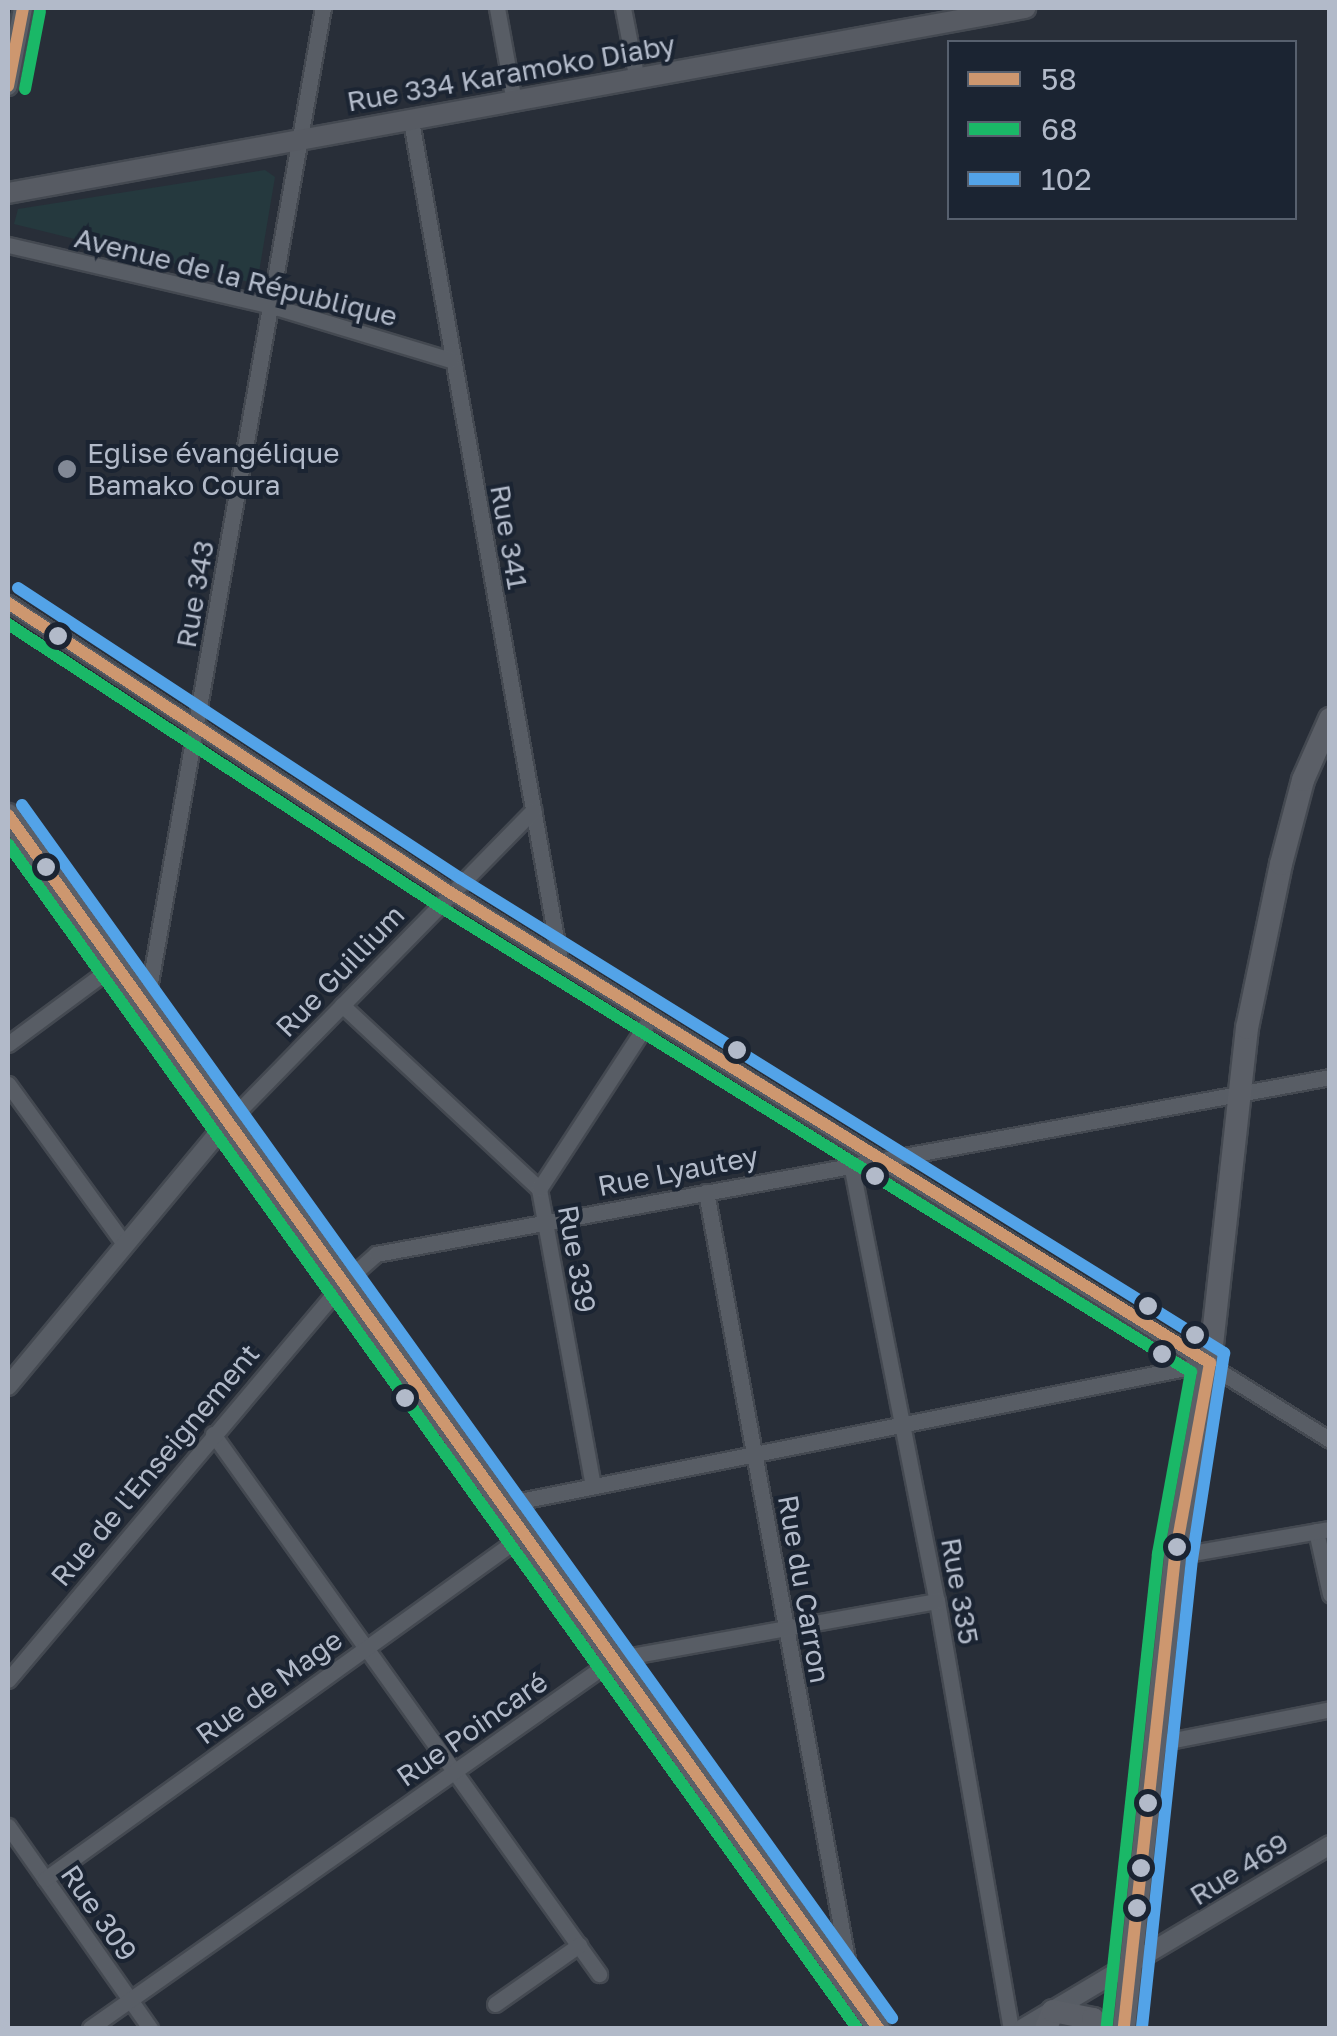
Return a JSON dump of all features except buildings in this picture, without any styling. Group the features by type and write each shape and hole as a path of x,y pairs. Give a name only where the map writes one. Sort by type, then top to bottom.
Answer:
{"main road":[{"name":"Rue 334 Karamoko Diaby","path":"8,193 298,136 637,80 961,14 1025,8"},
{"path":"1124,2028 1126,1972 1175,1556 1210,1363 1239,1090 1281,864 1304,780 1330,719"},
{"path":"8,816 224,1125 878,2028"},
{"path":"1050,2020 1093,2019 1100,2028"}],"street":[{"path":"8,86 23,8"},
{"name":"Rue 343","path":"145,1011 323,8"},
{"path":"497,8 514,102"},
{"path":"622,8 637,80"},
{"name":"Rue 341","path":"411,120 560,962"},
{"name":"Avenue de la République","path":"8,245 272,306 451,360"},
{"path":"8,603 560,962 1330,1440"},
{"name":"Rue Guillium","path":"224,1125 533,810"},
{"path":"8,1044 112,967"},
{"name":"Rue 339","path":"342,1005 539,1189 593,1486"},
{"path":"539,1189 652,1016"},
{"name":"Rue Lyautey","path":"342,1284 376,1254 1239,1090 1330,1078"},
{"path":"8,1084 125,1244"},
{"path":"8,1386 224,1125"},
{"name":"Rue 335","path":"851,1164 937,1601 1010,2028"},
{"name":"Rue du Carron","path":"706,1192 854,1995"},
{"name":"Rue de l'Enseignement","path":"8,1680 342,1284"},
{"path":"500,1505 1210,1363"},
{"path":"214,1434 458,1769 599,1974"},
{"path":"1175,1556 1323,1530 1330,1594"},
{"name":"Rue de Mage","path":"44,1879 522,1536"},
{"name":"Rue Poincaré","path":"90,2028 614,1659 937,1601"},
{"path":"1154,1744 1330,1709"},
{"name":"Rue 309","path":"8,1826 150,2028"},
{"name":"Rue 469","path":"1023,2028 1050,2020 1330,1845"},
{"path":"495,2004 579,1945"}],"green space":[{"path":"265,170 275,177 257,284 14,224 18,209"}],"transit line":[{"name":"58","path":"8,86 23,8"},
{"name":"68","path":"25,89 40,11"},
{"name":"102","path":"18,588 460,878 1224,1353 1192,1559 1142,2028"},
{"name":"58","path":"8,603 451,893 1210,1363 1175,1556 1124,2028"},
{"name":"68","path":"8,624 442,908 1191,1372 1158,1554 1107,2026"},
{"name":"102","path":"22,805 892,2018"},
{"name":"58","path":"8,815 878,2028"},
{"name":"68","path":"8,844 857,2028"}],"place":[{"name":"Eglise évangélique Bamako Coura","path":"67,469"}]}
